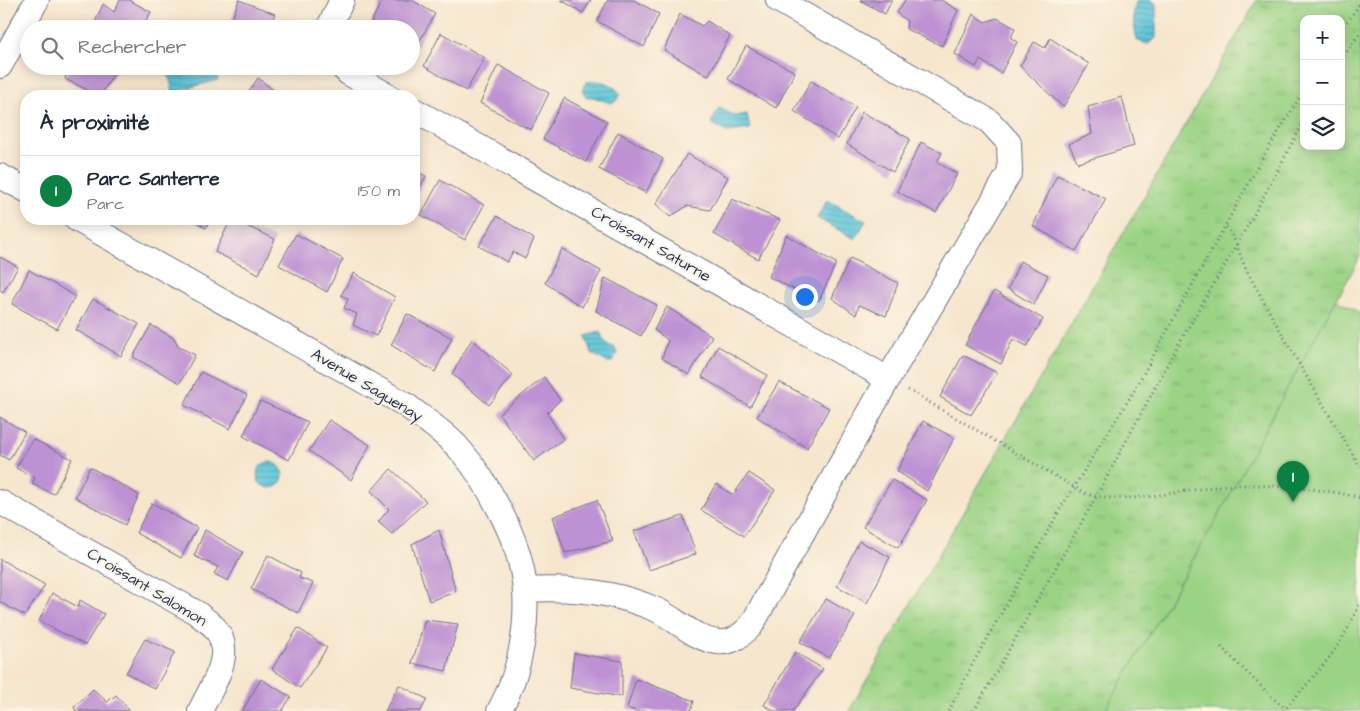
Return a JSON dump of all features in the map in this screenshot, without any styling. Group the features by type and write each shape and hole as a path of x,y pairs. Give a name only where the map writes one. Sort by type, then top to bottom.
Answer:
{"street":[{"path":"26,20 37,0"},
{"path":"332,20 342,0"},
{"path":"525,590 590,590 656,610 703,638 718,642 734,640 751,626 898,384 1010,172 1009,143 990,121 778,0"},
{"path":"0,66 20,30"},
{"path":"352,75 378,90"},
{"name":"Croissant Saturne","path":"420,113 898,384"},
{"path":"0,176 20,187"},
{"name":"Avenue Saguenay","path":"87,225 406,405 442,432 461,451 486,486 503,518 519,558 525,590 522,642 515,673 499,711"},
{"name":"Croissant Salomon","path":"0,502 197,613 215,628 223,643 222,666 200,711"}],"path":[{"path":"1345,25 1360,4"},
{"path":"1345,55 1360,34"},
{"path":"950,711 974,663 1075,486 1131,396 1300,97"},
{"path":"974,711 1096,497 1176,347 1236,248 1300,128"},
{"path":"1226,227 1232,234 1236,248 1262,298 1360,468"},
{"path":"898,384 1086,494 1096,497 1126,498 1235,485 1328,492 1360,498"},
{"path":"1221,647 1284,709 1334,653 1344,638 1360,602"}],"green space":[{"path":"1257,0 1360,0 1360,257 1216,520 1105,711 849,711"},
{"path":"1336,299 1360,313 1360,711 1105,711 1216,520"}],"water":[{"path":"1137,0 1152,0 1156,4 1156,38 1148,44 1138,41 1135,32 1134,15"},
{"path":"169,75 217,75 218,80 180,90 172,90"},
{"path":"586,82 606,83 615,88 620,94 617,100 611,103 593,97 586,97 582,90"},
{"path":"719,108 735,116 747,114 750,129 727,132 711,123"},
{"path":"827,200 866,221 855,239 817,218"},
{"path":"600,332 606,344 615,348 617,354 612,362 607,362 591,353 586,336"},
{"path":"270,462 279,466 283,475 279,484 270,488 261,484 257,475 261,466"}],"building":[{"path":"120,0 129,0 151,12 146,20 96,20 103,4 114,12"},
{"path":"239,0 275,14 272,20 231,20"},
{"path":"382,0 412,0 435,14 420,40 420,20 372,20"},
{"path":"561,0 591,0 583,13"},
{"path":"608,0 634,0 659,14 644,47 597,21"},
{"path":"860,0 892,0 885,14"},
{"path":"905,0 941,0 958,10 942,46 906,29 907,21 897,13"},
{"path":"680,14 702,26 707,21 730,36 708,76 664,50"},
{"path":"973,14 985,22 997,18 1015,28 1011,38 1017,42 1001,73 980,60 976,67 955,54"},
{"path":"441,33 485,58 466,91 424,66"},
{"path":"1050,38 1089,64 1063,107 1020,66 1034,42 1045,48"},
{"path":"746,46 795,72 776,108 728,79"},
{"path":"498,65 549,93 531,130 480,103"},
{"path":"67,75 113,75 104,90 88,90 65,79"},
{"path":"258,78 273,90 250,90"},
{"path":"811,81 856,107 838,139 794,111"},
{"path":"1122,97 1134,146 1078,163 1069,144 1092,134 1088,107"},
{"path":"564,98 607,121 586,162 543,139"},
{"path":"862,112 910,139 893,172 847,144"},
{"path":"618,132 663,159 646,193 599,169"},
{"path":"921,142 942,153 937,162 957,174 936,213 897,191"},
{"path":"687,154 728,177 710,210 687,206 670,217 656,204"},
{"path":"420,173 426,176 420,188"},
{"path":"1057,175 1106,199 1076,251 1033,226"},
{"path":"440,180 484,205 465,240 421,215"},
{"path":"732,199 780,220 758,259 714,234"},
{"path":"497,216 534,239 525,259 513,252 507,262 479,246"},
{"path":"228,225 244,225 275,239 259,274 215,252"},
{"path":"296,234 343,259 327,292 279,265"},
{"path":"786,235 836,263 819,301 769,277"},
{"path":"562,249 601,271 582,307 545,283"},
{"path":"0,257 18,267 3,292 0,290"},
{"path":"850,258 898,283 886,316 859,305 856,315 832,298"},
{"path":"1020,261 1048,275 1034,305 1008,289"},
{"path":"29,270 75,296 57,329 12,304"},
{"path":"354,273 395,297 376,336 353,325 357,314 344,308 348,299 341,295"},
{"path":"605,278 657,305 641,336 596,311"},
{"path":"994,291 1043,319 1027,346 1013,339 1001,364 965,345"},
{"path":"93,299 139,324 121,356 76,330"},
{"path":"667,307 712,336 689,375 662,358 668,340 654,330"},
{"path":"407,314 452,338 435,372 391,345"},
{"path":"151,325 174,338 179,347 195,355 180,383 133,357"},
{"path":"472,339 513,375 489,405 452,374"},
{"path":"718,346 767,375 750,407 702,377"},
{"path":"963,355 997,373 971,415 940,397"},
{"path":"201,372 247,395 230,429 184,405"},
{"path":"544,377 560,400 547,413 563,439 534,461 499,414"},
{"path":"779,382 829,408 807,448 757,417"},
{"path":"260,401 308,422 289,460 243,436"},
{"path":"0,417 25,432 9,460 0,455"},
{"path":"329,420 370,445 351,480 309,451"},
{"path":"923,421 954,438 927,491 897,471"},
{"path":"33,439 72,459 54,494 32,484 35,478 16,468"},
{"path":"90,467 139,495 125,525 75,497"},
{"path":"391,469 426,501 392,534 378,522 389,509 371,491"},
{"path":"749,473 775,490 744,536 701,510 716,484 733,495"},
{"path":"892,480 927,500 898,548 863,527"},
{"path":"597,500 613,541 565,553 553,517"},
{"path":"152,503 197,528 181,558 136,533"},
{"path":"683,516 696,554 649,570 634,531"},
{"path":"205,530 243,552 228,581 214,574 218,567 194,556"},
{"path":"439,530 456,592 429,601 412,544"},
{"path":"859,541 890,557 867,603 837,586"},
{"path":"268,555 301,573 299,578 313,583 298,613 251,589"},
{"path":"0,559 45,585 25,616 0,602"},
{"path":"52,593 78,607 80,600 104,614 85,645 39,621"},
{"path":"826,599 855,616 829,658 800,642"},
{"path":"425,620 458,624 446,671 412,663"},
{"path":"298,628 327,648 300,688 272,669"},
{"path":"145,639 175,652 155,689 126,673"},
{"path":"795,652 823,669 793,711 774,711 764,705"},
{"path":"574,653 622,661 622,697 570,688"},
{"path":"261,679 291,697 282,711 242,711"},
{"path":"636,679 694,701 691,711 636,711 627,708"},
{"path":"399,685 427,699 421,711 385,711"},
{"path":"93,689 107,702 116,695 130,711 76,711 74,707"}],"place":[{"name":"Parc Santerre","path":"1293,502"}]}
